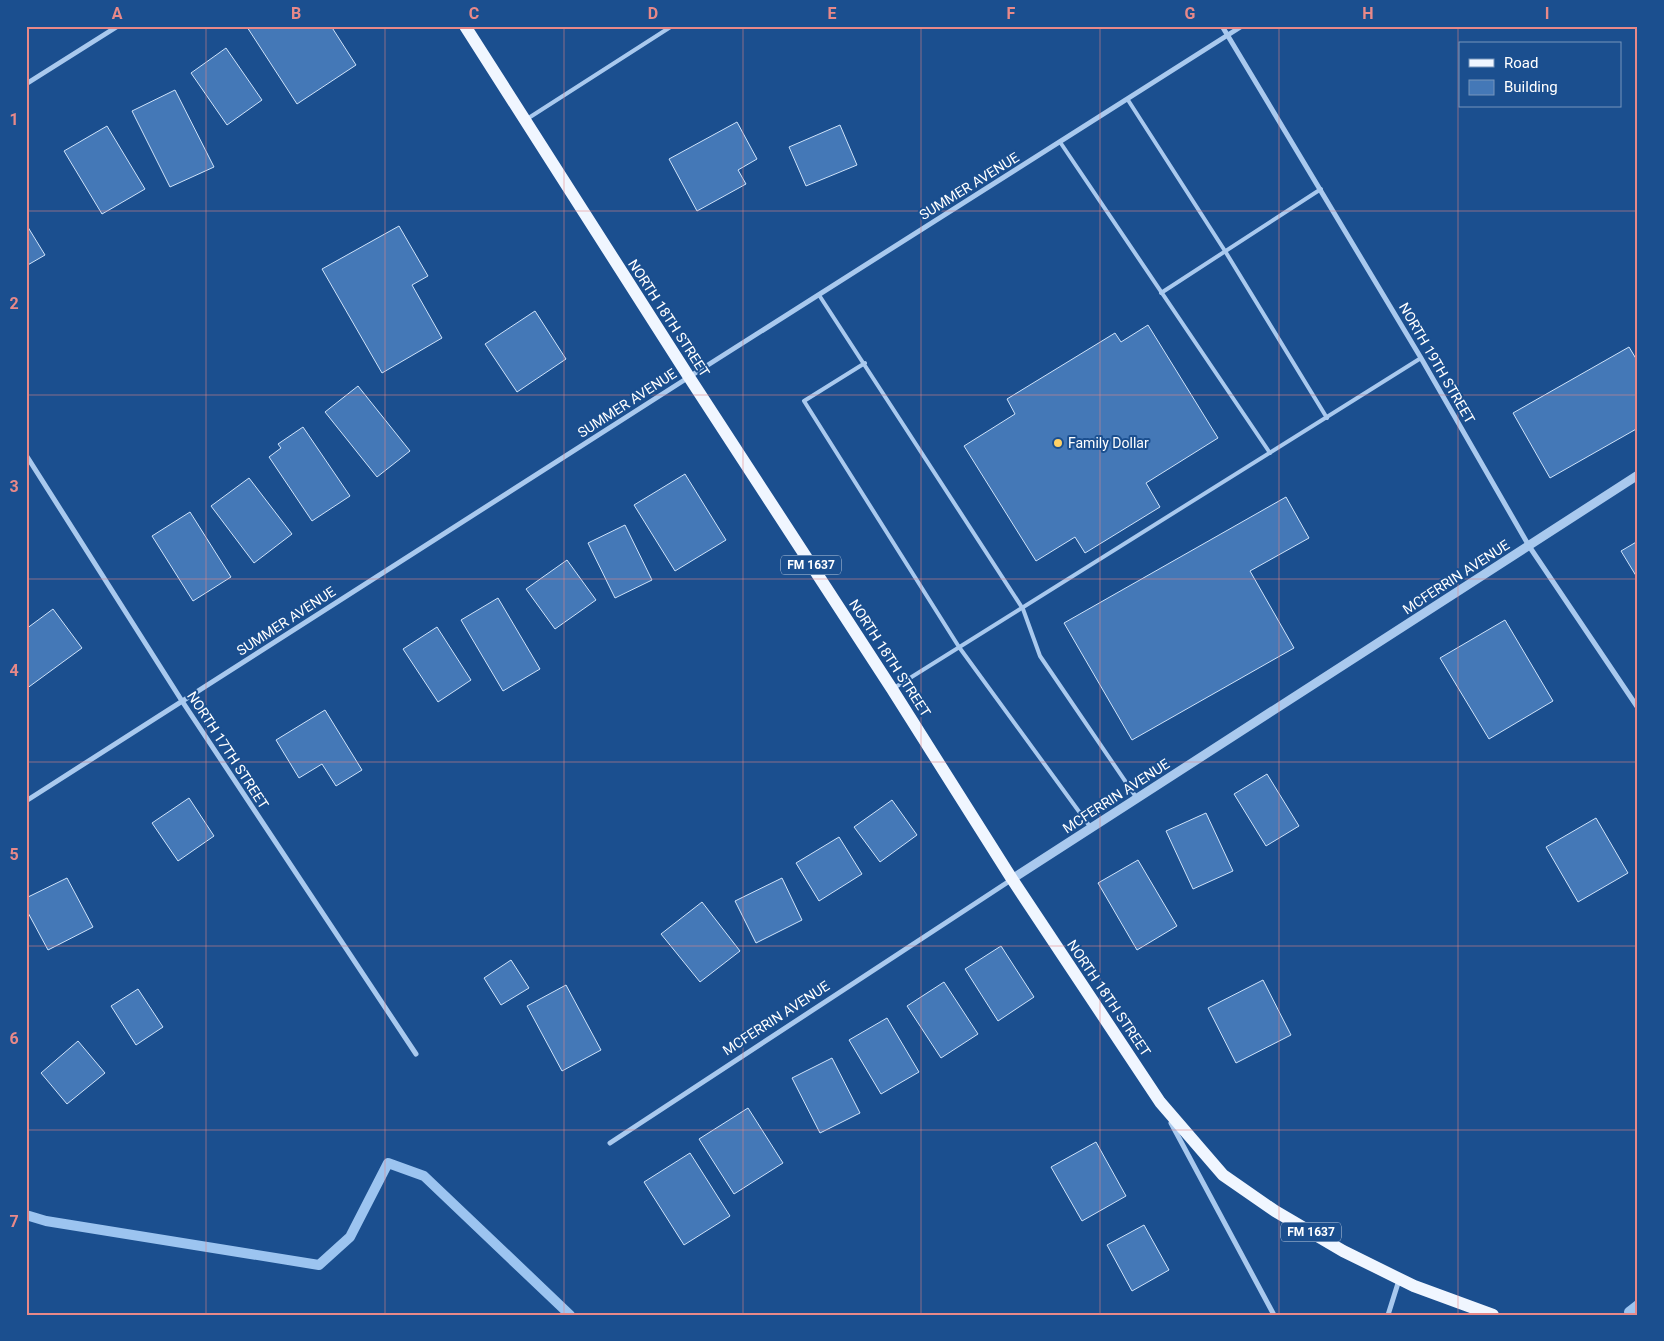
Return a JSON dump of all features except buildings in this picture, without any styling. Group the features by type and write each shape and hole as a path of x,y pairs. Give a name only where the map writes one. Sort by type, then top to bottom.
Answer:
{"main road":[{"name":"NORTH 18TH STREET","path":"465,26 689,377 892,689 1012,879 1160,1102"},
{"name":"FM 1637","path":"1160,1102 1223,1175 1275,1211 1343,1252 1400,1279 1465,1306 1493,1315"}],"street":[{"path":"26,84 118,26"},
{"name":"NORTH 19TH STREET","path":"1222,26 1421,358 1529,546 1638,708"},
{"name":"SUMMER AVENUE","path":"26,801 1242,26"},
{"name":"NORTH 17TH STREET","path":"26,455 182,701 416,1054"},
{"name":"MCFERRIN AVENUE","path":"610,1143 1012,879 1638,475"},
{"name":"NORTH 18TH STREET","path":"1160,1102 1274,1315"},
{"path":"1388,1315 1400,1279"}],"lane":[{"path":"525,121 672,26"},
{"path":"1128,100 1225,251 1327,418"},
{"path":"1060,142 1270,453"},
{"path":"1161,293 1320,189"},
{"path":"819,295 865,363 1023,609 1040,656 1138,799"},
{"path":"892,689 1023,609 1421,358"},
{"path":"865,363 804,401 959,647 1091,828"}],"waterway":[{"path":"26,1215 46,1221 319,1265 350,1237 388,1163 424,1176 570,1315"},
{"path":"1629,1312 1638,1305"}],"place":[{"name":"Family Dollar","path":"1058,443"}]}
